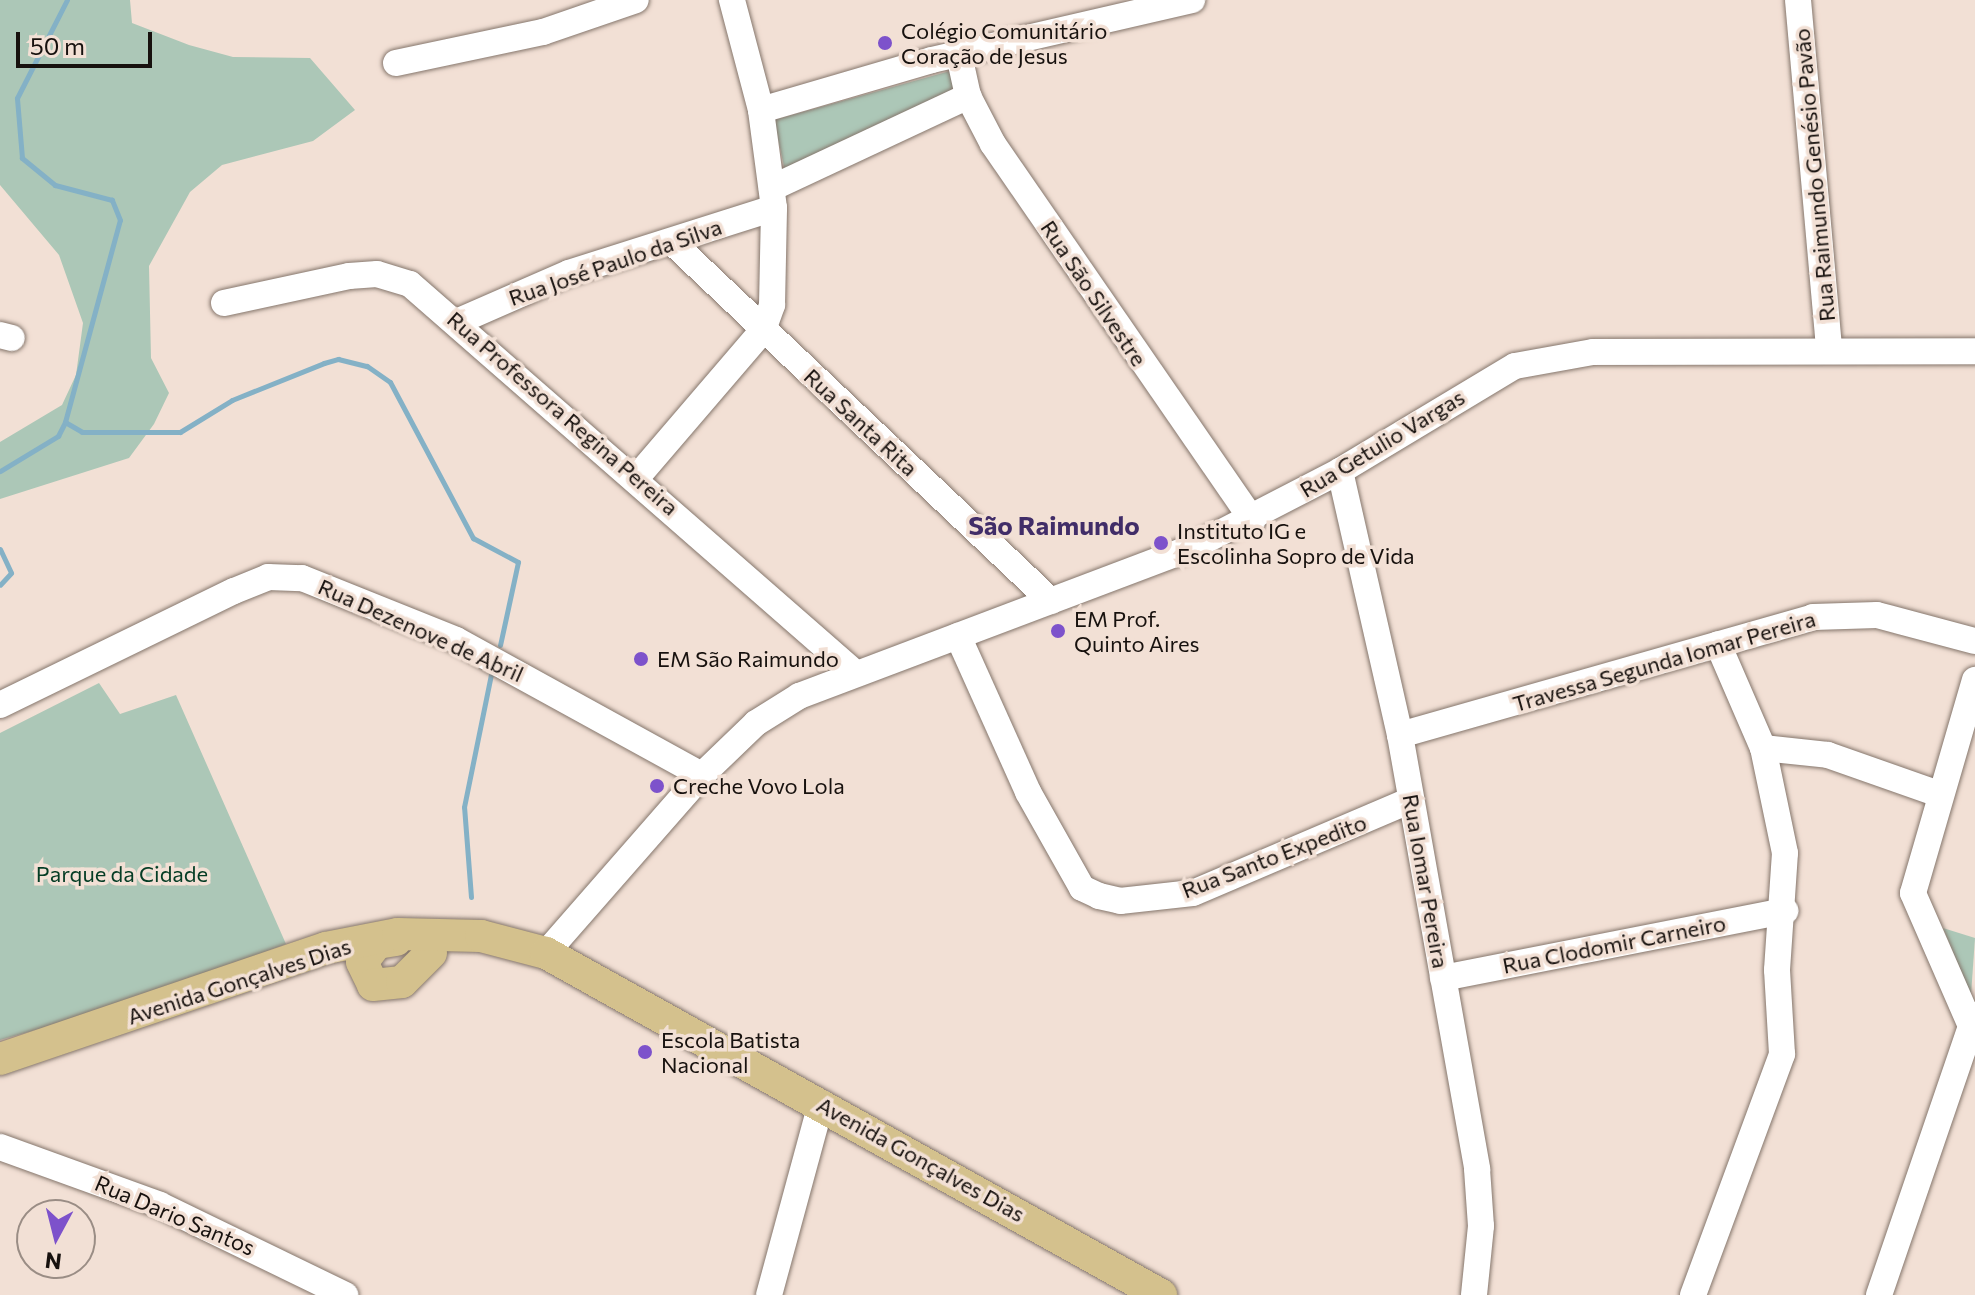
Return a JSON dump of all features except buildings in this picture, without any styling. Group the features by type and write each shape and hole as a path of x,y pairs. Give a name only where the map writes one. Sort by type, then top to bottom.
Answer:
{"main road":[{"name":"Avenida Gonçalves Dias","path":"0,1079 365,957 377,943 432,942 546,953 1132,1295"},
{"name":"Avenida Gonçalves Dias","path":"0,1059 326,948 432,942 470,955 538,969 819,1110 1161,1295"},
{"path":"470,955 530,960 546,953"}],"street":[{"path":"396,63 543,32 636,0"},
{"path":"638,476 763,330 776,278 773,198 761,110 732,0"},
{"path":"761,110 959,55 1192,0"},
{"name":"Rua Raimundo Genésio Pavão","path":"1798,0 1829,350"},
{"name":"Rua São Silvestre","path":"959,55 968,96 1061,246 1252,520"},
{"name":"Rua José Paulo da Silva","path":"459,321 569,273 672,242 773,198 968,96"},
{"name":"Rua Santa Rita","path":"672,242 1051,601"},
{"name":"Rua Professora Regina Pereira","path":"224,303 377,274 410,284 459,321 638,476 854,672"},
{"name":"Rua Getulio Vargas","path":"546,953 702,775 756,723 854,672 1051,601 1252,520 1340,471 1485,380 1540,357 1829,350 1975,351"},
{"name":"Rua Iomar Pereira","path":"1340,471 1400,735 1477,1169 1481,1238 1474,1295"},
{"name":"Rua Dezenove de Abril","path":"0,705 234,591 268,577 302,578 456,640 702,775"},
{"name":"Travessa Segunda Iomar Pereira","path":"1400,735 1718,644 1844,613 1975,641"},
{"name":"Rua Santo Expedito","path":"958,636 1028,792 1082,888 1099,896 1120,901 1193,893 1411,800"},
{"path":"1693,1295 1777,1079 1777,970 1786,911 1785,853 1763,748 1718,644"},
{"path":"1879,1295 1973,1021 1913,893 1939,794 1975,680"},
{"path":"1763,748 1828,755 1939,794"},
{"name":"Rua Clodomir Carneiro","path":"1443,978 1786,911"},
{"path":"769,1295 819,1110"},
{"name":"Rua Dario Santos","path":"0,1147 160,1205 345,1295"}],"green space":[{"path":"0,0 130,0 132,23 189,45 233,57 310,58 355,110 313,141 222,165 190,192 149,266 151,358 169,393 154,424 129,458 0,499 0,442 62,405 76,375 83,323 59,255 0,185"},
{"path":"950,71 956,92 785,171 774,120"},
{"name":"Parque da Cidade","path":"99,683 120,714 176,695 286,944 131,1003 0,1040 0,733"},
{"path":"1943,928 1975,938 1971,995"}],"waterway":[{"path":"0,471 58,436 65,422 120,220 112,200 55,185 22,158 17,98 67,0"},
{"path":"65,422 82,432 180,432 232,400 324,363 338,359 367,366 390,382 473,538 518,562 500,645"},
{"path":"0,549 11,573 0,585"},
{"path":"471,897 464,807 491,674"}],"place":[{"name":"Colégio Comunitário Coração de Jesus","path":"885,43"},
{"name":"Instituto IG e Escolinha Sopro de Vida","path":"1161,543"},
{"name":"EM Prof. Quinto Aires","path":"1058,631"},
{"name":"EM São Raimundo","path":"641,659"},
{"name":"Creche Vovo Lola","path":"657,786"},
{"name":"Escola Batista Nacional","path":"645,1052"}],"district":[{"name":"São Raimundo","path":"1054,525"}]}
